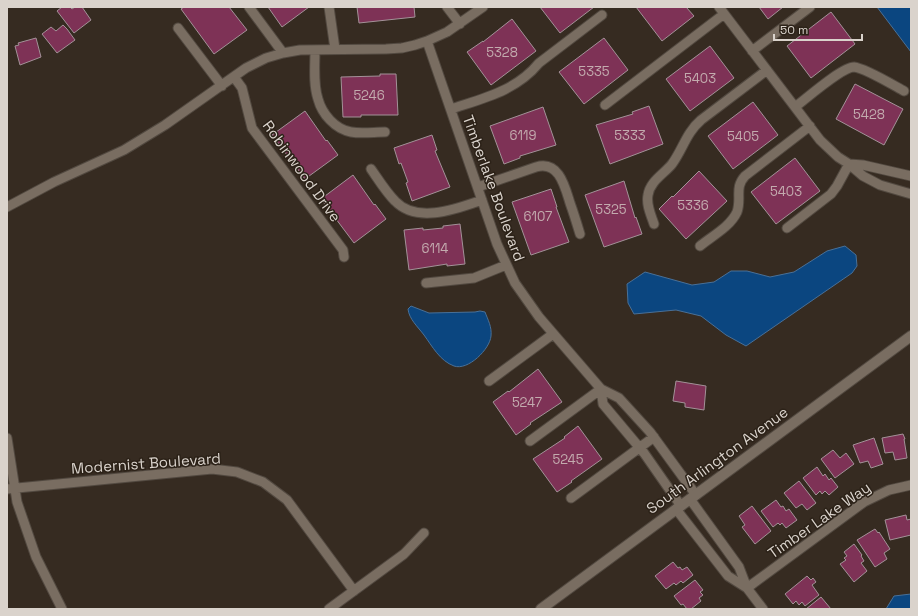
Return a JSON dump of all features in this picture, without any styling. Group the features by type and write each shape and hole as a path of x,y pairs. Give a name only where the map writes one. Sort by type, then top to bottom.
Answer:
{"main road":[{"name":"South Arlington Avenue","path":"541,609 911,336"}],"street":[{"path":"249,7 282,52"},
{"path":"330,7 335,49"},
{"path":"447,7 460,24"},
{"path":"7,207 54,182 124,150 164,125 256,62 282,52 335,49 402,48 427,41 447,32 483,7"},
{"path":"752,51 810,7"},
{"path":"605,105 722,11 828,149 863,176 880,185 911,194"},
{"path":"451,109 508,89 532,72 539,63 602,15"},
{"path":"178,28 222,86"},
{"name":"Timberlake Boulevard","path":"427,41 497,244 506,265 521,292 553,334 601,389"},
{"path":"315,50 318,99 328,117 339,128 350,132 385,132"},
{"path":"795,107 842,71 851,68 862,70 904,91"},
{"path":"654,224 647,204 650,188 676,158 692,128 767,70"},
{"name":"Robinwood Drive","path":"234,77 242,88 252,128 343,250 344,257"},
{"path":"700,246 729,224 733,218 738,209 740,184 745,176 810,126"},
{"path":"478,187 542,165 550,168 563,180 580,234"},
{"path":"850,165 863,165 911,176"},
{"path":"787,228 831,194 850,165"},
{"path":"371,169 395,201 411,212 424,214 447,211 482,200"},
{"path":"426,283 474,278 506,265"},
{"path":"489,381 553,334"},
{"path":"601,389 619,398 654,437 740,567 747,588 763,609"},
{"path":"530,441 601,389"},
{"path":"601,389 603,404 639,448 728,576 747,588"},
{"path":"571,498 654,437"},
{"path":"7,438 11,489 17,502 36,558 62,609"},
{"name":"Modernist Boulevard","path":"11,489 212,469 237,472 263,482 287,500 354,590"},
{"name":"Timber Lake Way","path":"747,588 864,502 889,490 911,485"},
{"path":"329,609 404,554 424,533"}],"water":[{"path":"877,7 911,7 911,52"},
{"path":"845,246 856,255 857,266 852,273 746,346 726,335 701,316 676,310 634,314 628,303 627,284 645,272 692,285 714,282 731,271 747,271 770,277 794,272 827,251"},
{"path":"411,306 429,313 485,312 490,324 490,341 483,353 472,362 460,367 449,364 440,357 414,323 408,309"},
{"path":"911,594 911,609 886,609 894,596"}],"building":[{"path":"62,7 70,7 72,9 75,7 82,7 91,20 74,33 57,11"},
{"path":"184,7 229,7 247,30 214,54 181,9"},
{"path":"268,7 309,7 282,27"},
{"path":"357,7 414,7 415,17 359,23"},
{"path":"540,7 594,7 560,33"},
{"path":"636,7 686,7 694,16 662,41"},
{"path":"759,7 783,7 768,19"},
{"path":"831,12 855,44 811,78 787,46"},
{"path":"512,19 536,51 491,85 467,52 483,42"},
{"path":"63,25 75,40 57,53 42,34 51,27 56,31"},
{"path":"36,38 41,57 20,65 15,46 19,45 18,43"},
{"path":"604,38 628,70 584,104 559,72"},
{"path":"710,46 734,78 690,111 666,79"},
{"path":"380,74 396,74 398,115 361,115 361,117 343,117 341,77 380,76"},
{"path":"855,84 903,109 884,145 836,119"},
{"path":"753,102 778,135 733,169 708,136"},
{"path":"649,106 663,144 610,164 596,125 633,114 632,112"},
{"path":"543,107 556,145 520,156 520,158 504,164 490,126"},
{"path":"305,111 326,141 327,140 338,155 305,179 272,135"},
{"path":"432,135 437,150 435,151 450,187 412,201 406,183 408,182 401,163 399,164 394,148"},
{"path":"795,158 820,191 776,224 751,192"},
{"path":"699,171 727,201 686,239 659,209"},
{"path":"353,175 374,205 375,204 386,219 354,243 321,199"},
{"path":"624,181 635,218 636,217 642,234 604,247 585,195"},
{"path":"551,189 569,242 531,255 512,202"},
{"path":"460,224 465,264 447,266 447,264 409,270 404,230 443,228 443,226"},
{"path":"538,369 562,402 530,423 531,424 516,435 493,402 508,391 509,392"},
{"path":"676,381 706,386 704,410 685,407 685,403 673,401"},
{"path":"578,426 602,459 557,492 533,459 565,438 564,437"},
{"path":"903,434 907,458 895,460 893,452 885,453 882,438"},
{"path":"874,438 883,464 871,468 868,461 860,463 853,445"},
{"path":"833,450 840,458 846,453 854,464 835,478 821,459"},
{"path":"817,467 823,476 825,474 829,480 831,478 838,487 829,495 825,491 822,494 820,491 816,495 803,478"},
{"path":"799,481 816,503 807,510 802,504 796,508 784,493"},
{"path":"776,500 786,511 789,509 797,520 786,528 782,523 780,525 778,523 773,527 761,511"},
{"path":"752,506 771,531 755,544 742,527 745,525 739,516"},
{"path":"906,515 907,520 911,519 911,535 890,540 885,520"},
{"path":"875,529 878,533 879,532 890,549 884,553 887,559 875,567 857,540"},
{"path":"854,544 862,555 861,556 864,561 861,563 867,571 854,582 840,564 846,560 844,558 847,556 844,552"},
{"path":"673,562 682,570 687,567 693,575 683,583 681,581 676,585 674,583 666,589 655,576"},
{"path":"807,576 811,580 813,578 816,582 812,585 819,595 805,606 802,602 799,605 796,601 793,604 785,594"},
{"path":"695,580 703,590 700,592 703,595 699,598 701,601 691,609 687,609 683,604 681,605 674,596"},
{"path":"821,597 831,609 806,609"}]}
